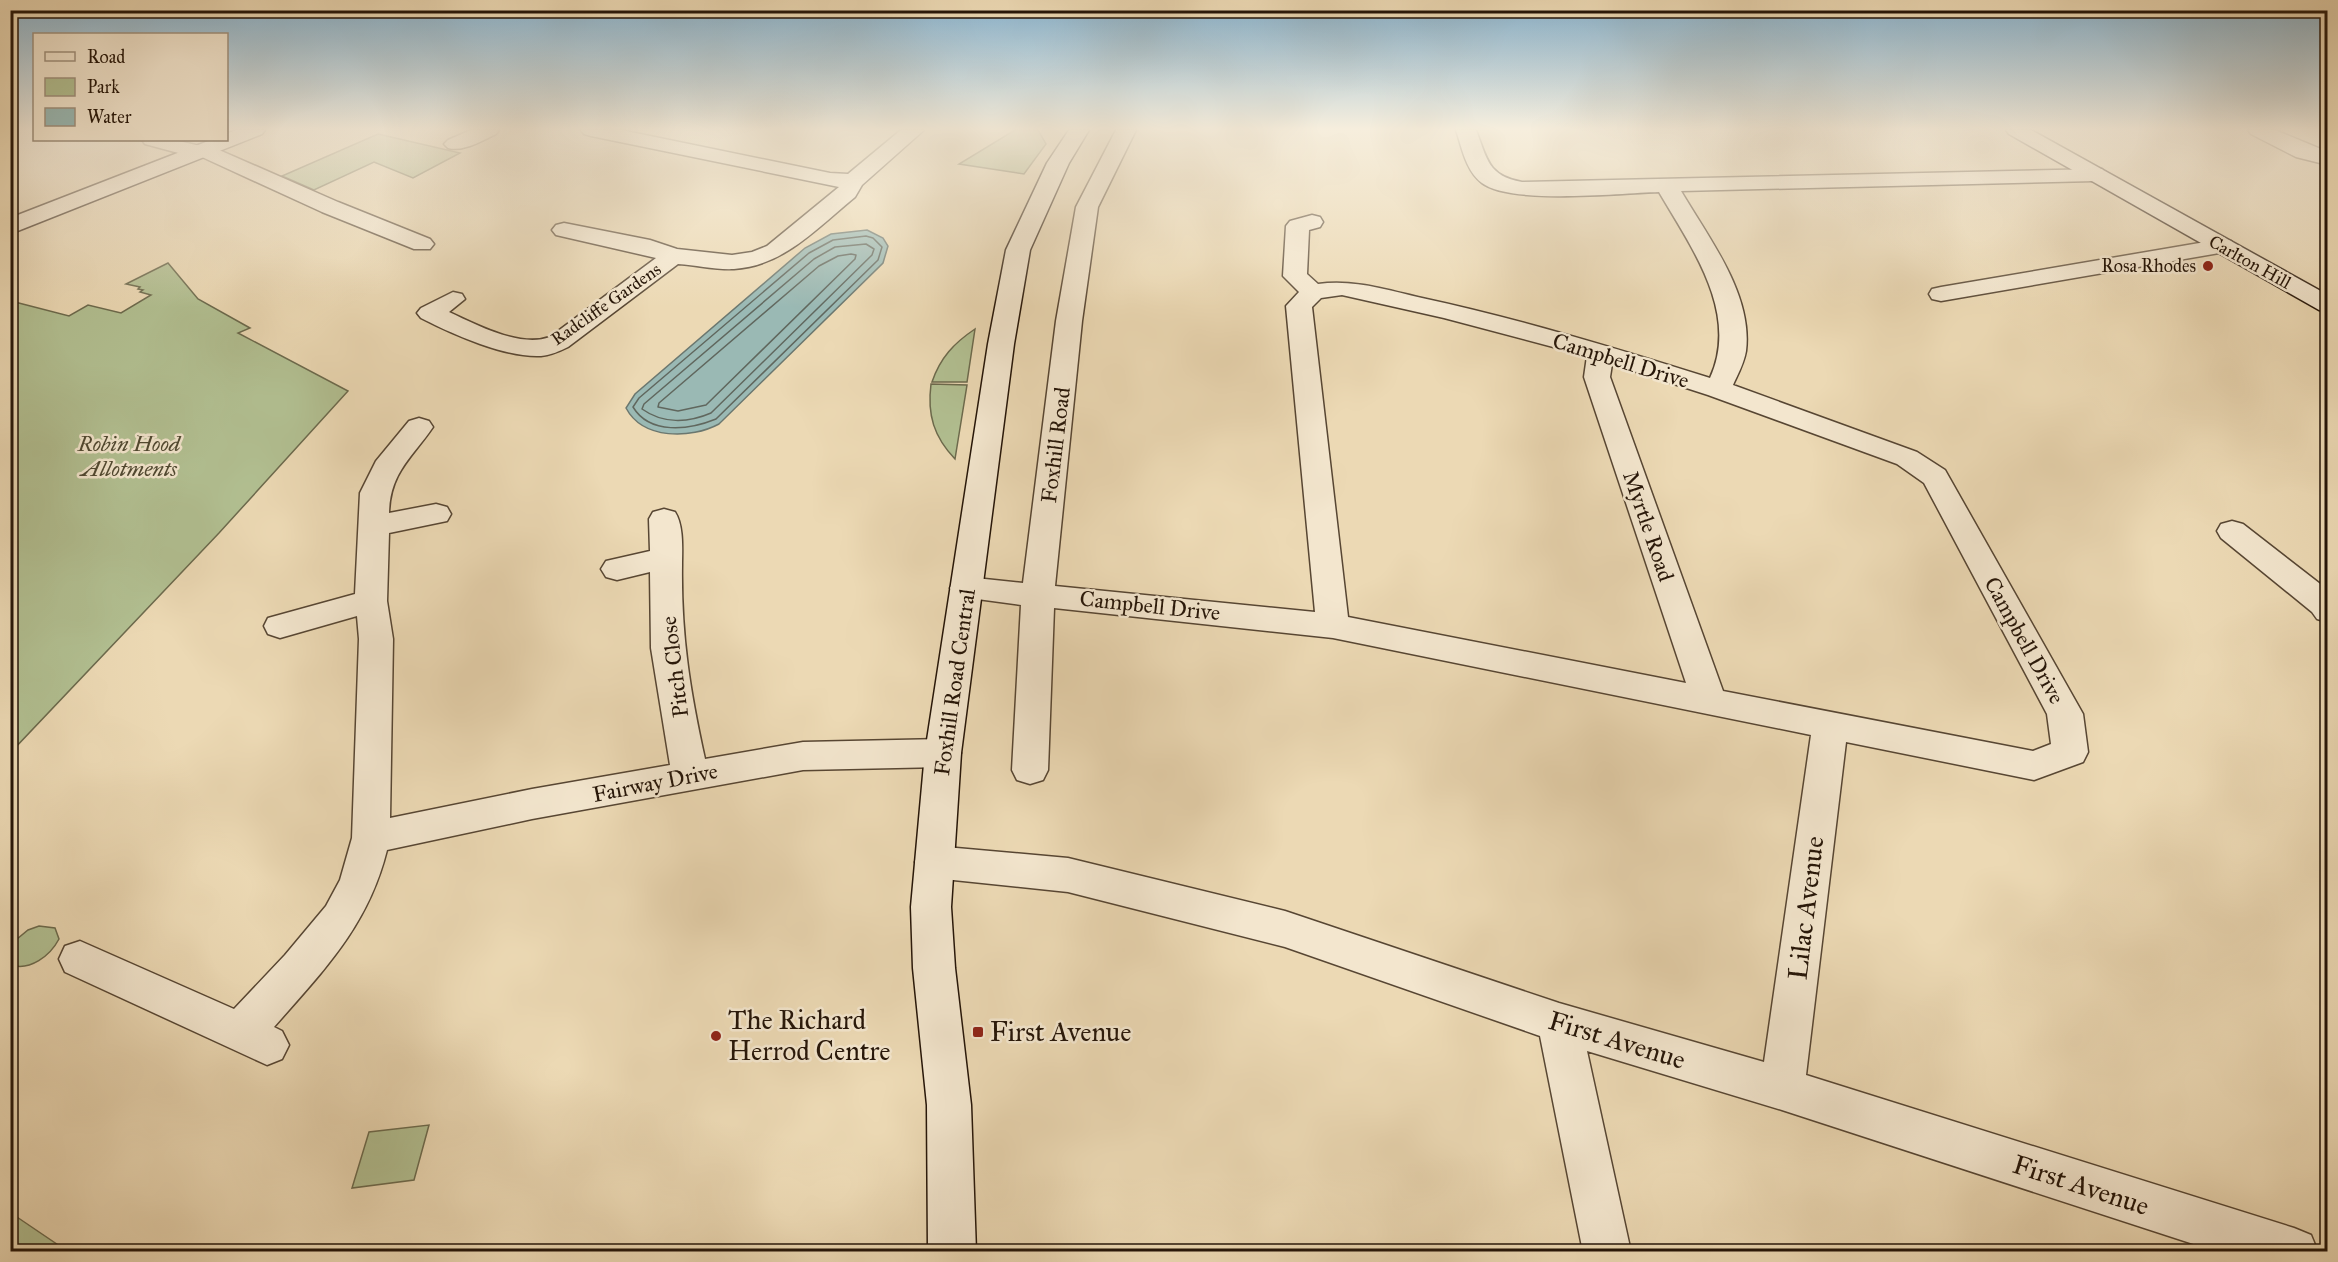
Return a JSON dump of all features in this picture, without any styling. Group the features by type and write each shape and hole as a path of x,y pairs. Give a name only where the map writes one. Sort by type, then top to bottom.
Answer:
{"street":[{"path":"10,227 105,189"},
{"path":"288,189 422,244"},
{"name":"Radcliffe Gardens","path":"564,230 650,247 673,256 732,262 757,259 784,244 849,189"},
{"name":"Foxhill Road Central","path":"952,1251 949,1106 934,968 932,907 942,753 1001,344 1018,250 1046,189"},
{"name":"Foxhill Road","path":"1030,770 1038,593 1069,321 1087,207 1096,189"},
{"path":"1668,189 1714,269 1731,315 1734,347 1718,389"},
{"name":"Carlton Hill","path":"2121,189 2328,305"},
{"path":"1312,222 1298,226 1295,276 1313,292 1299,306 1333,626"},
{"path":"1941,294 2223,246"},
{"name":"Radcliffe Gardens","path":"453,299 430,313 448,324 477,324 541,348 559,342 673,256"},
{"name":"Campbell Drive","path":"966,588 989,592 1038,593 1333,626 2034,766 2070,752 2065,714 1935,477 1907,458 1718,389 1601,352 1448,311 1342,288 1313,292"},
{"name":"Myrtle Road","path":"1601,352 1597,377 1709,700"},
{"path":"80,959 254,1039 300,968 340,918 359,884 371,838 376,639 371,602 375,493 386,467 420,427"},
{"path":"374,526 436,514"},
{"name":"Pitch Close","path":"664,519 668,558 666,629 670,669 690,775"},
{"path":"2232,531 2328,610"},
{"path":"617,569 668,558"},
{"path":"280,626 371,602"},
{"name":"Lilac Avenue","path":"1782,1089 1830,726"},
{"name":"Fairway Drive","path":"371,838 531,804 803,756 942,753"},
{"name":"First Avenue","path":"934,862 1068,875 1285,929 1559,1023 1782,1089 2243,1244 2294,1251"},
{"path":"1559,1023 1607,1251"}],"green space":[{"name":"Robin Hood Allotments","path":"168,263 198,299 250,328 238,333 348,391 219,533 11,752 11,301 69,316 88,305 121,313 151,295 140,292 143,290 138,289 140,287 126,284"},
{"path":"975,329 967,382 932,382 949,352"},
{"path":"931,384 967,385 955,459 937,434 931,416"},
{"path":"39,926 55,928 59,939 55,945 39,961 25,966 11,965 11,944 28,930"},
{"path":"429,1125 414,1180 352,1188 369,1132"},
{"path":"11,1213 67,1251 11,1251"}],"water":[{"path":"867,230 883,238 888,246 883,263 719,424 695,432 668,434 644,426 626,408 635,394 805,248 831,234"}],"place":[{"name":"Rosa Rhodes","path":"2208,266"},
{"name":"First Avenue","path":"978,1032"},
{"name":"The Richard Herrod Centre","path":"716,1036"}]}
